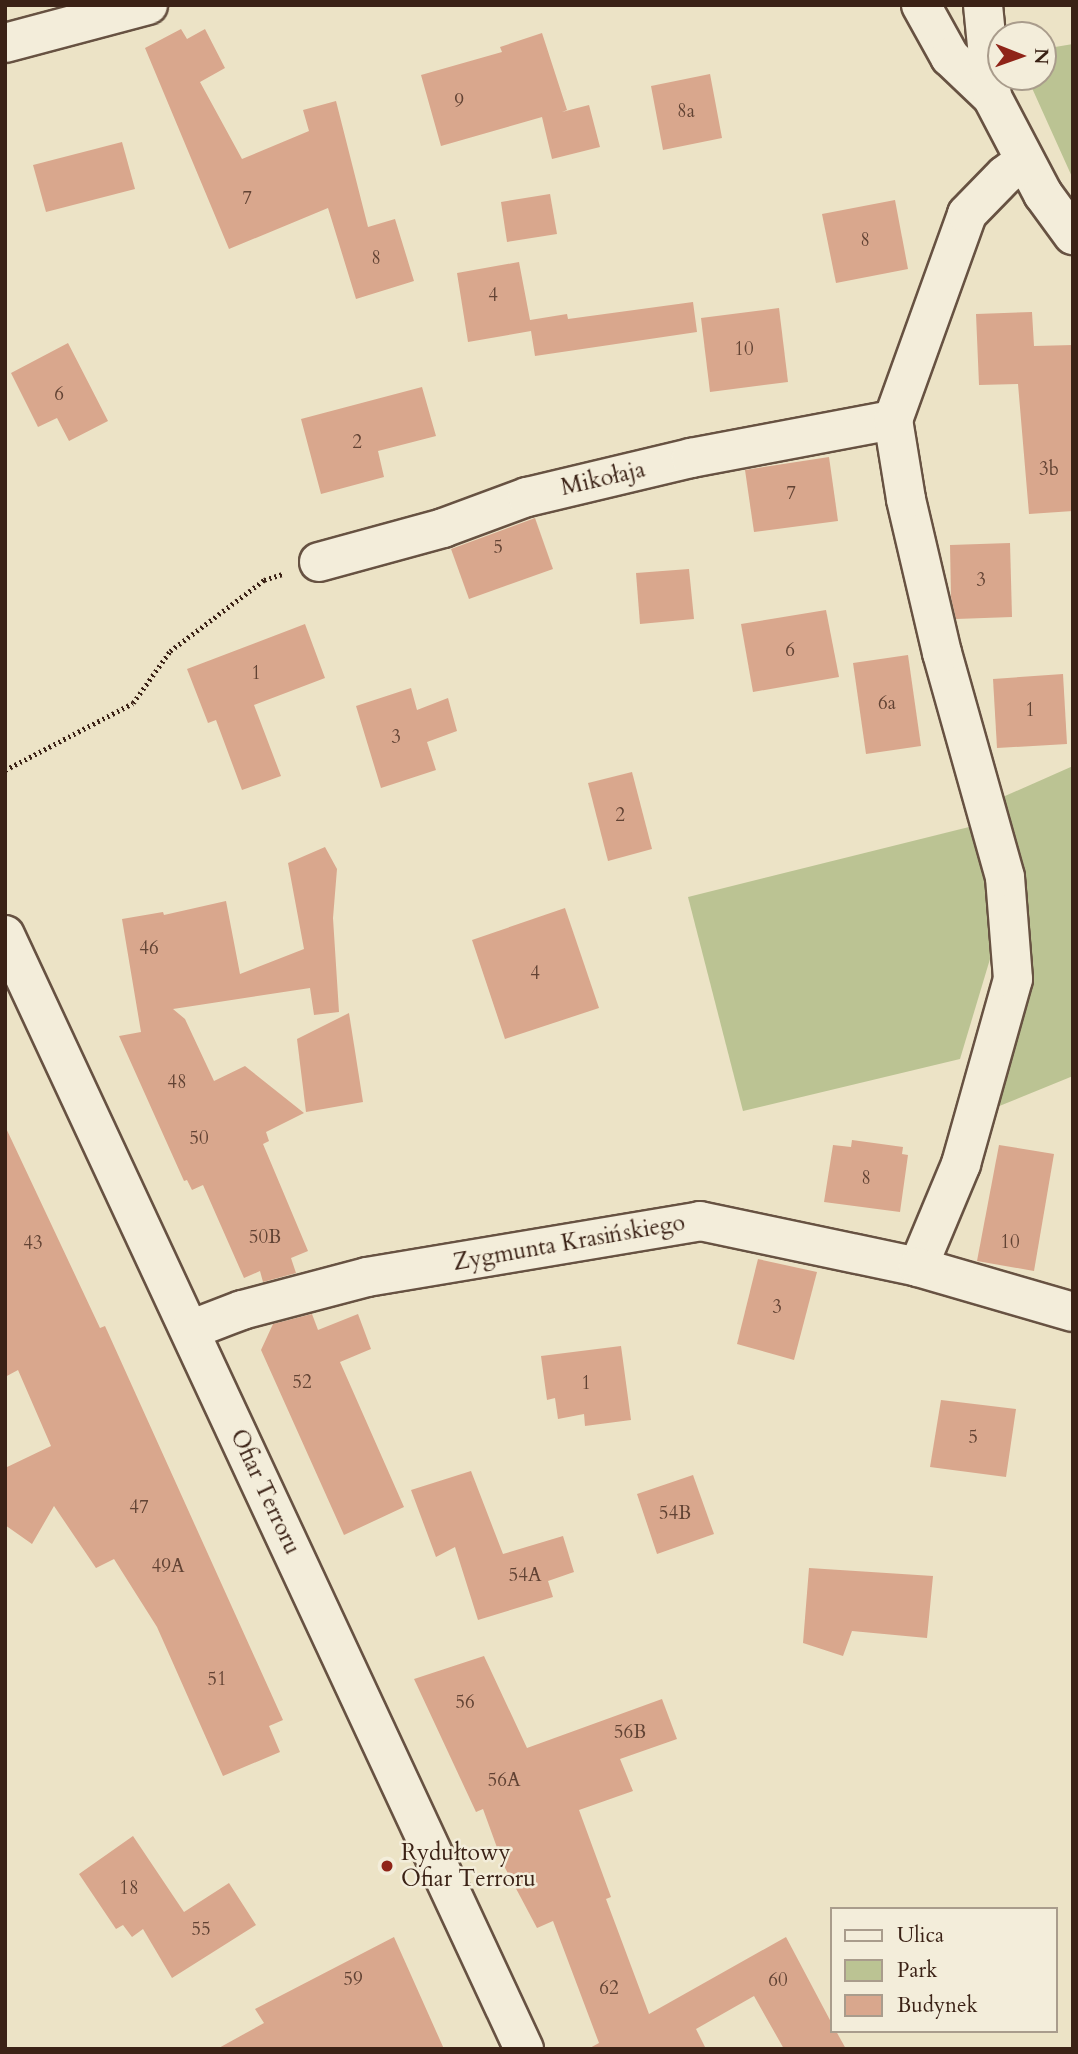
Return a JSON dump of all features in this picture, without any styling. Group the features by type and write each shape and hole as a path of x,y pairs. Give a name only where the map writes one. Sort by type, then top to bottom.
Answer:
{"street":[{"path":"5,43 148,5"},
{"path":"921,5 950,57 992,97 1042,194 1073,235"},
{"path":"983,5 992,97"},
{"path":"918,1267 961,1164 1013,979 1004,877 942,653 906,499 893,420 967,214 1005,175 1024,161"},
{"name":"Mikołaja","path":"320,562 443,528 527,497 691,458 893,420"},
{"name":"Ofiar Terroru","path":"5,936 524,2049"},
{"name":"Zygmunta Krasińskiego","path":"190,1330 242,1310 368,1277 700,1221 918,1267 1073,1311"}],"path":[{"path":"5,770 133,703 170,652 264,580"}],"green space":[{"path":"1073,44 1073,179 1033,91 1057,91 1057,47"},
{"path":"1073,766 1073,1076 987,1111 1022,994 996,812 1005,796"},
{"path":"969,827 982,864 996,939 960,1059 743,1111 688,897"}],"building":[{"path":"181,29 187,39 205,29 225,68 200,82 242,159 309,131 303,110 336,101 368,227 395,219 414,281 356,299 328,208 229,249 145,48"},
{"path":"542,33 567,110 562,112 589,105 600,147 552,159 542,117 441,146 421,75 502,52 500,47"},
{"path":"710,74 722,138 663,150 651,86"},
{"path":"122,142 135,189 46,212 33,165"},
{"path":"550,194 557,234 507,242 501,202"},
{"path":"895,200 908,269 836,283 822,214"},
{"path":"519,262 530,320 567,314 568,319 693,302 697,332 535,356 531,331 468,342 457,273"},
{"path":"779,308 788,382 710,392 701,318"},
{"path":"1032,312 1034,346 1073,345 1073,511 1029,514 1018,384 979,385 976,314"},
{"path":"68,343 108,421 69,441 57,418 38,427 11,373"},
{"path":"422,387 436,436 378,451 384,477 321,494 301,419"},
{"path":"829,457 838,521 754,532 745,470"},
{"path":"535,518 553,569 469,599 451,549"},
{"path":"1010,543 1012,617 956,619 951,597 950,545"},
{"path":"689,569 694,619 640,624 636,573"},
{"path":"826,610 839,677 753,692 741,624"},
{"path":"305,624 325,678 254,705 281,776 242,790 216,720 208,723 187,669"},
{"path":"908,655 921,746 866,754 853,663"},
{"path":"1063,674 1067,744 997,748 993,679"},
{"path":"411,688 417,710 448,698 457,731 427,742 436,770 381,788 356,706"},
{"path":"632,772 652,849 608,861 588,783"},
{"path":"325,847 337,869 333,918 339,1012 314,1015 310,988 173,1009 185,1019 214,1081 245,1066 304,1113 266,1132 269,1141 263,1144 308,1251 291,1258 296,1273 263,1282 260,1271 244,1278 203,1185 192,1190 187,1180 184,1181 119,1036 141,1032 122,919 163,912 164,915 226,901 240,974 304,949 288,863"},
{"path":"565,908 599,1008 505,1039 472,940"},
{"path":"349,1013 363,1102 306,1112 297,1039"},
{"path":"5,1126 100,1328 105,1326 283,1720 269,1726 280,1752 223,1776 157,1627 114,1559 96,1568 54,1506 32,1544 5,1525 5,1468 51,1446 18,1370 5,1377"},
{"path":"852,1140 903,1147 902,1154 908,1155 900,1212 824,1202 833,1145 851,1147"},
{"path":"999,1145 1054,1154 1034,1271 977,1261"},
{"path":"758,1259 817,1272 794,1360 737,1344"},
{"path":"312,1314 318,1330 358,1314 371,1349 340,1362 404,1507 344,1535 261,1350 273,1324"},
{"path":"621,1346 631,1420 585,1426 584,1414 558,1419 555,1398 547,1400 541,1356"},
{"path":"941,1400 1016,1409 1006,1477 930,1467"},
{"path":"471,1471 503,1554 563,1536 574,1572 548,1581 553,1597 478,1620 455,1547 436,1557 411,1490"},
{"path":"693,1475 714,1534 657,1554 637,1494"},
{"path":"809,1568 933,1576 927,1638 852,1631 843,1656 803,1643"},
{"path":"484,1656 527,1748 662,1699 677,1739 620,1759 633,1791 579,1810 611,1897 606,1899 649,2014 786,1937 830,2020 830,2033 837,2033 846,2049 784,2049 754,1996 696,2029 706,2049 588,2049 599,2043 553,1921 537,1928 503,1864 483,1809 476,1812 414,1679"},
{"path":"133,1836 184,1912 229,1883 256,1925 172,1978 143,1929 132,1937 123,1925 116,1929 79,1874"},
{"path":"394,1937 444,2049 217,2049 264,2023 255,2009"}],"place":[{"name":"Rydułtowy Ofiar Terroru","path":"387,1866"}]}
